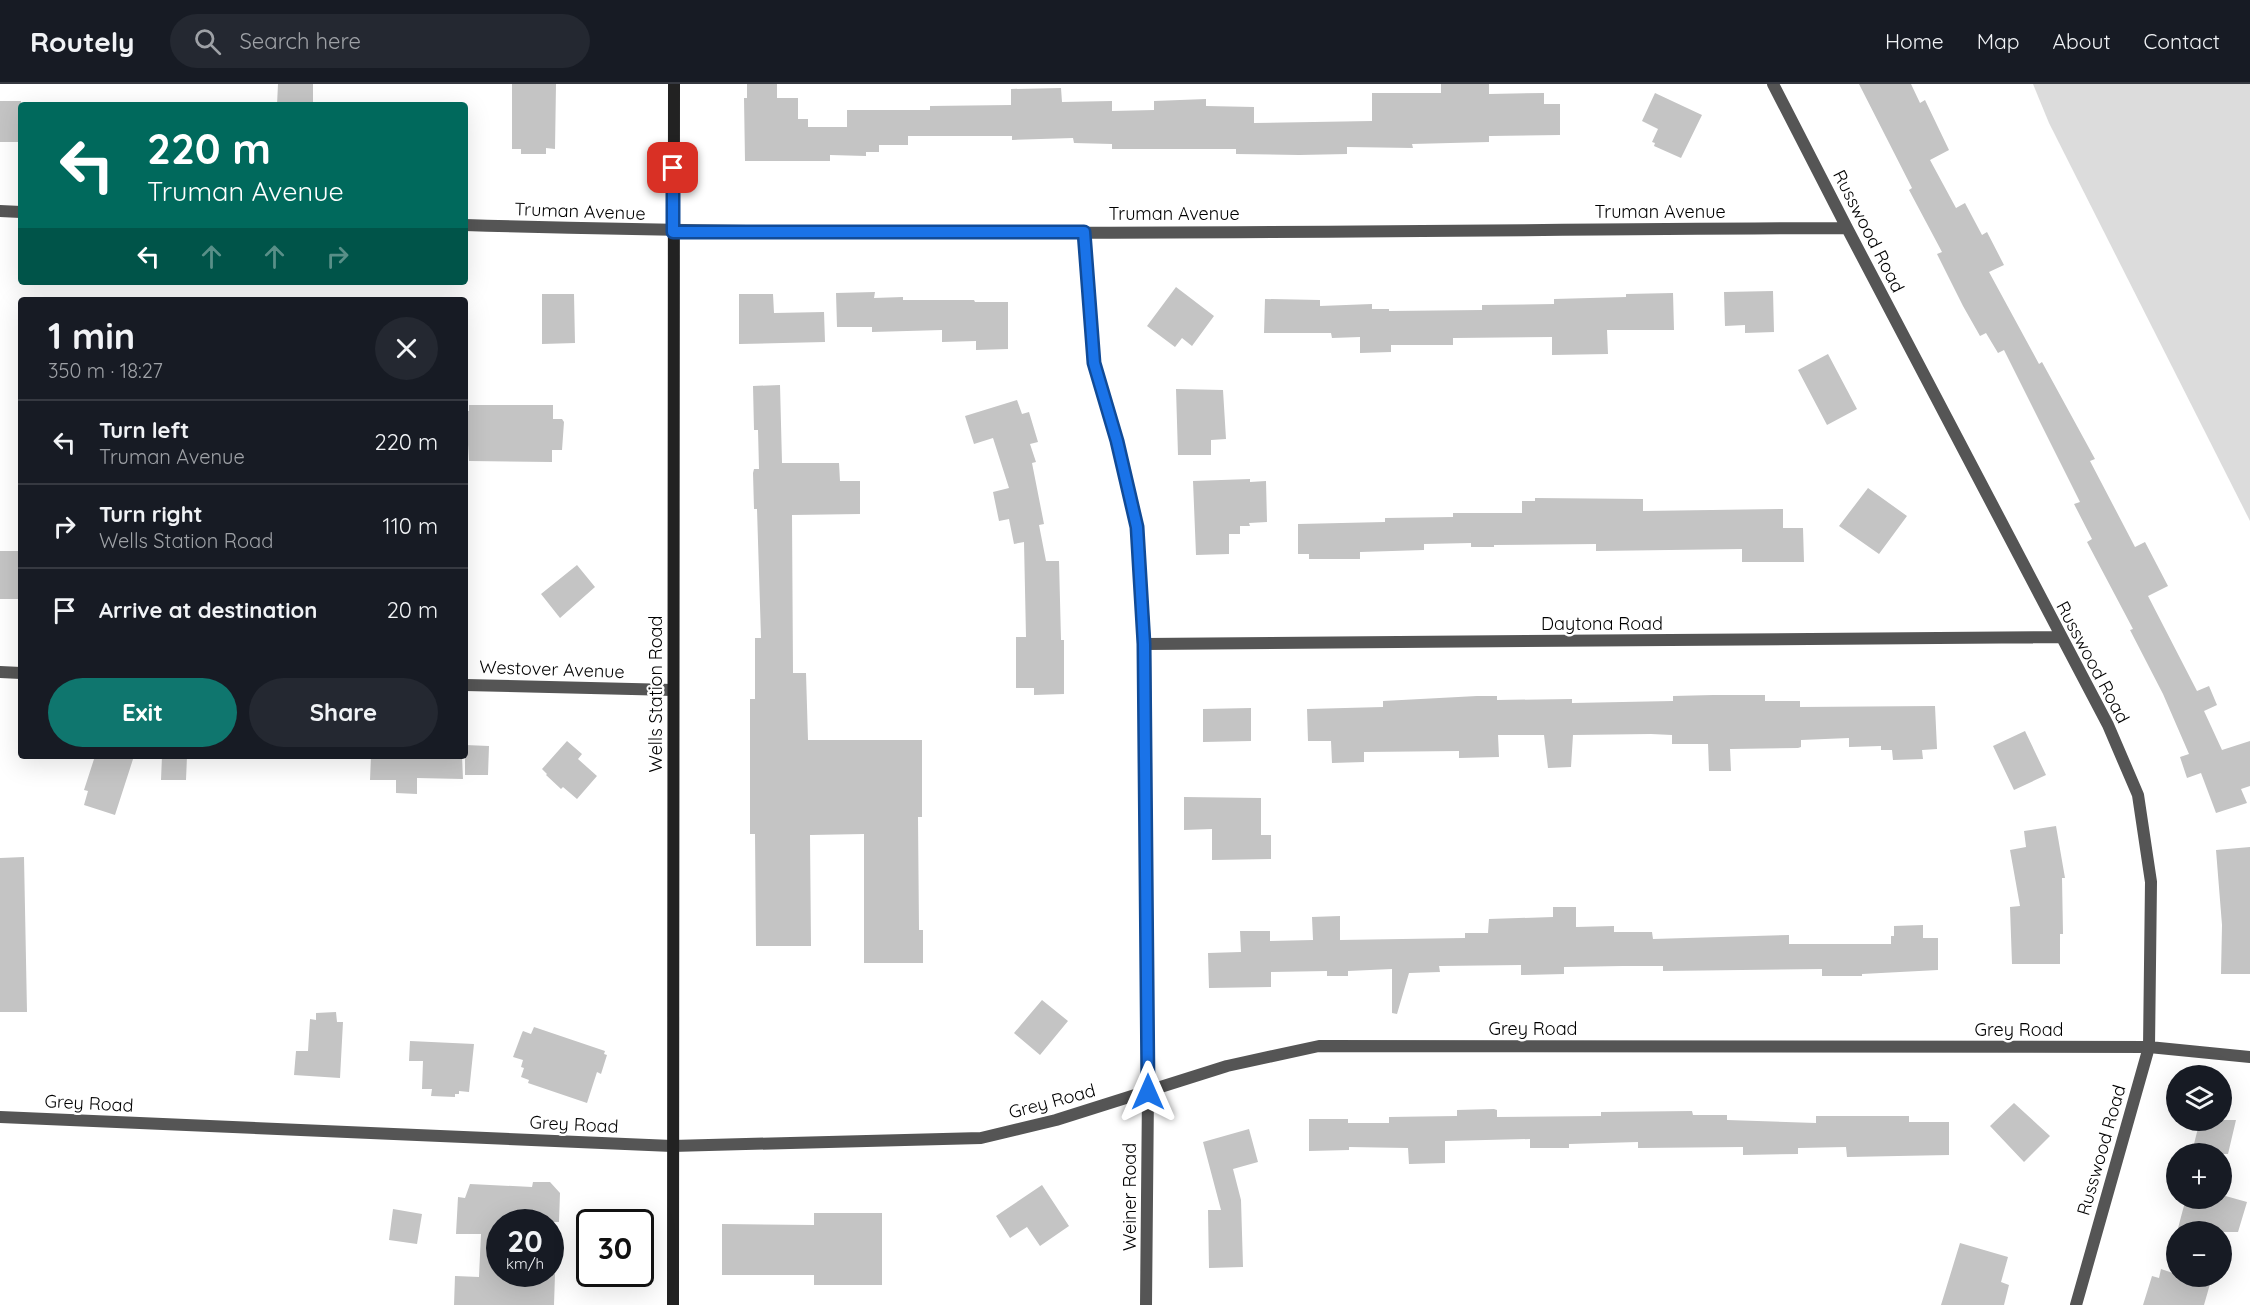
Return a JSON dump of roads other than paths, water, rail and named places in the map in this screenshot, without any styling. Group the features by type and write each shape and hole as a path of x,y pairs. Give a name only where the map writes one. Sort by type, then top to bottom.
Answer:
{"street":[{"name":"Wells Station Road","path":"673,1305 674,84"},
{"name":"Russwood Road","path":"1773,84 1846,228 2108,725 2138,795 2151,882 2149,1047 2076,1305"},
{"path":"0,211 18,212"},
{"name":"Truman Avenue","path":"468,225 673,232 1846,228"},
{"name":"Weiner Road","path":"1084,232 1094,363 1117,441 1137,527 1144,644 1148,1092 1146,1305"},
{"name":"Daytona Road","path":"1144,644 2060,637"},
{"path":"0,672 18,673"},
{"name":"Westover Avenue","path":"468,685 674,690"},
{"name":"Grey Road","path":"0,1117 672,1146 981,1138 1056,1120 1227,1066 1319,1046 2149,1047 2250,1058"}]}
